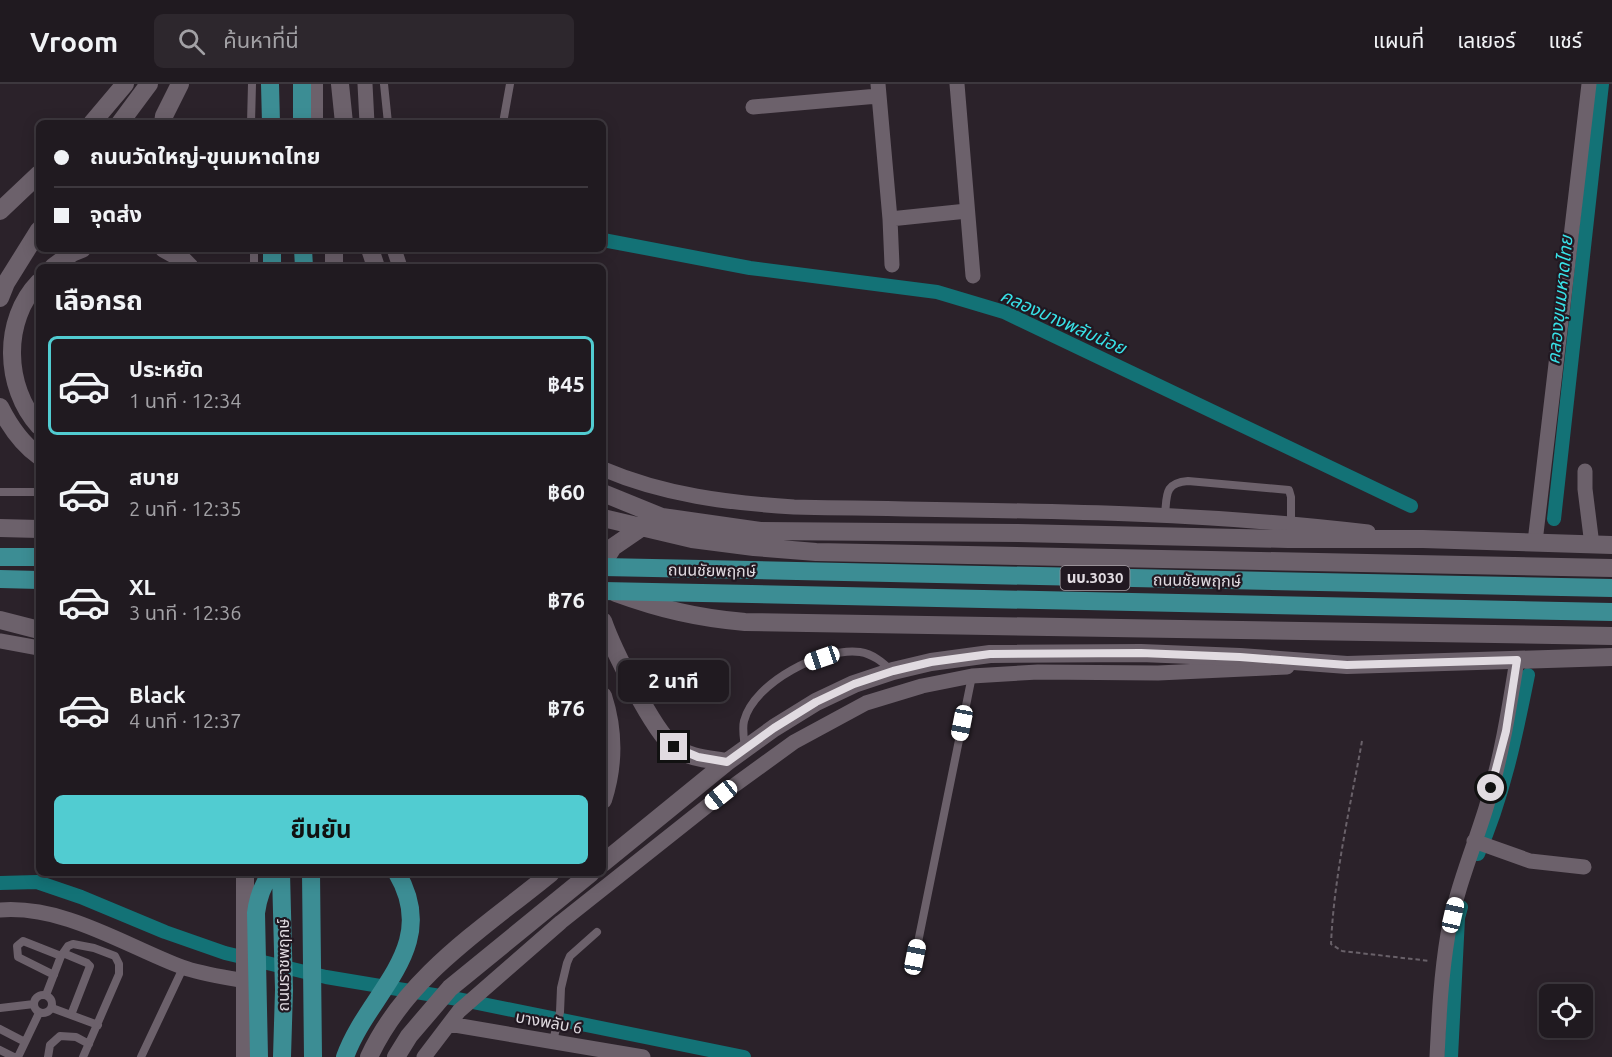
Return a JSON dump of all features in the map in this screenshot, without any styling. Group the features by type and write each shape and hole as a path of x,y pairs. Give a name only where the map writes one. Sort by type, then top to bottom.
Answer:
{"main road":[{"path":"95,120 125,84"},
{"path":"122,120 149,84"},
{"path":"164,119 180,84"},
{"path":"270,84 271,120"},
{"path":"302,84 302,120"},
{"path":"314,84 314,120"},
{"path":"340,84 342,120"},
{"path":"0,211 36,177"},
{"path":"0,298 6,283 36,234"},
{"path":"57,264 74,252"},
{"path":"169,252 187,264"},
{"path":"36,285 30,291 18,315 12,337 12,359 20,397 36,422"},
{"path":"0,407 7,422 36,454"},
{"path":"606,494 662,517 760,531 1423,539 1612,546"},
{"path":"606,560 613,547 621,540 644,525 662,517"},
{"path":"606,519 692,539 816,552 1612,568"},
{"path":"0,528 36,529"},
{"path":"0,559 36,560"},
{"name":"ถนนชัยพฤกษ์","path":"606,565 1612,588"},
{"path":"0,579 36,579"},
{"path":"0,586 36,587"},
{"name":"ถนนชัยพฤกษ์","path":"606,590 1612,612"},
{"path":"606,591 673,612 707,619 744,622 1612,636"},
{"path":"0,619 36,619"},
{"path":"0,619 36,629"},
{"path":"606,629 647,710 667,740 684,753 727,762"},
{"path":"606,861 727,762 816,702 854,684 931,662 990,654 1152,654 1240,657 1347,665 1612,657"},
{"path":"606,705 610,717 612,749 606,791"},
{"path":"237,876 245,903"},
{"path":"245,876 245,1057"},
{"path":"259,1057 256,913 263,883 269,876"},
{"name":"ถนนราชพฤกษ์","path":"281,876 284,990 282,1057"},
{"name":"ถนนราชพฤกษ์","path":"311,876 313,1057"},
{"path":"345,1057 354,1036 408,948 412,916 406,887 400,876"},
{"path":"369,1057 393,1014 433,968 547,876"},
{"path":"396,1057 409,1036 450,988 587,876"}],"street":[{"path":"365,84 367,120"},
{"path":"957,84 973,276"},
{"path":"1535,542 1589,84"},
{"path":"753,106 878,90 892,265"},
{"path":"890,219 967,211"},
{"path":"606,470 669,492 746,504 1165,515 1291,523 1423,539"},
{"path":"1585,471 1592,544"},
{"path":"0,641 36,647"},
{"path":"1437,1057 1441,988 1448,934 1462,877 1476,842 1506,731 1517,660"},
{"path":"424,1057 459,1011 561,922 721,795 794,742 866,703 922,686 972,676 1038,672 1158,673 1347,665"},
{"path":"1476,842 1530,861 1584,867"},
{"path":"0,910 17,909 42,912 78,924 183,968 245,973"},
{"name":"บางพลับ 6","path":"449,1024 554,1037 643,1057"}],"lane":[{"path":"251,120 252,84"},
{"path":"384,84 388,120"},
{"path":"504,120 510,84"},
{"path":"1165,515 1168,490 1172,485 1188,481 1289,490 1291,523"},
{"path":"0,492 36,492"},
{"path":"745,749 744,720 751,705 766,688 803,664 841,651 861,652 874,656 893,671"},
{"path":"915,957 972,676"},
{"path":"554,1037 567,963 570,956 597,932"},
{"path":"54,975 18,957 16,955 17,946 23,941 90,966 71,1015"},
{"path":"46,995 62,955 66,948 73,944 94,948 115,956 119,964 119,974 83,1057"},
{"path":"141,1057 183,968"},
{"path":"33,1004 37,997 46,995"},
{"path":"46,995 51,999 52,1008"},
{"path":"33,1004 39,1013 47,1013 52,1008"},
{"path":"0,1008 33,1004"},
{"path":"52,1008 98,1025"},
{"path":"0,1050 16,1057 39,1013"},
{"path":"0,1029 25,1042"},
{"path":"48,1057 50,1045 60,1036 76,1037 89,1044"}],"path":[{"path":"1362,741 1332,913 1331,944 1342,951 1444,963"}],"waterway":[{"name":"คลองขุนมหาดไทย","path":"1554,519 1602,84"},
{"name":"คลองบางพลับน้อย","path":"606,241 750,268 937,292 1004,312 1411,506"},
{"name":"คลองขุนมหาดไทย","path":"1478,854 1502,789 1528,675"},
{"path":"0,883 37,882 225,953 326,977 458,999 744,1057"},
{"name":"คลองขุนมหาดไทย","path":"1451,1057 1458,918 1461,907"}],"route":[{"path":"674,747 698,757 727,762 774,728 816,702 854,684 931,662 990,654 1141,653 1347,665 1517,660 1506,731 1491,788"}]}
